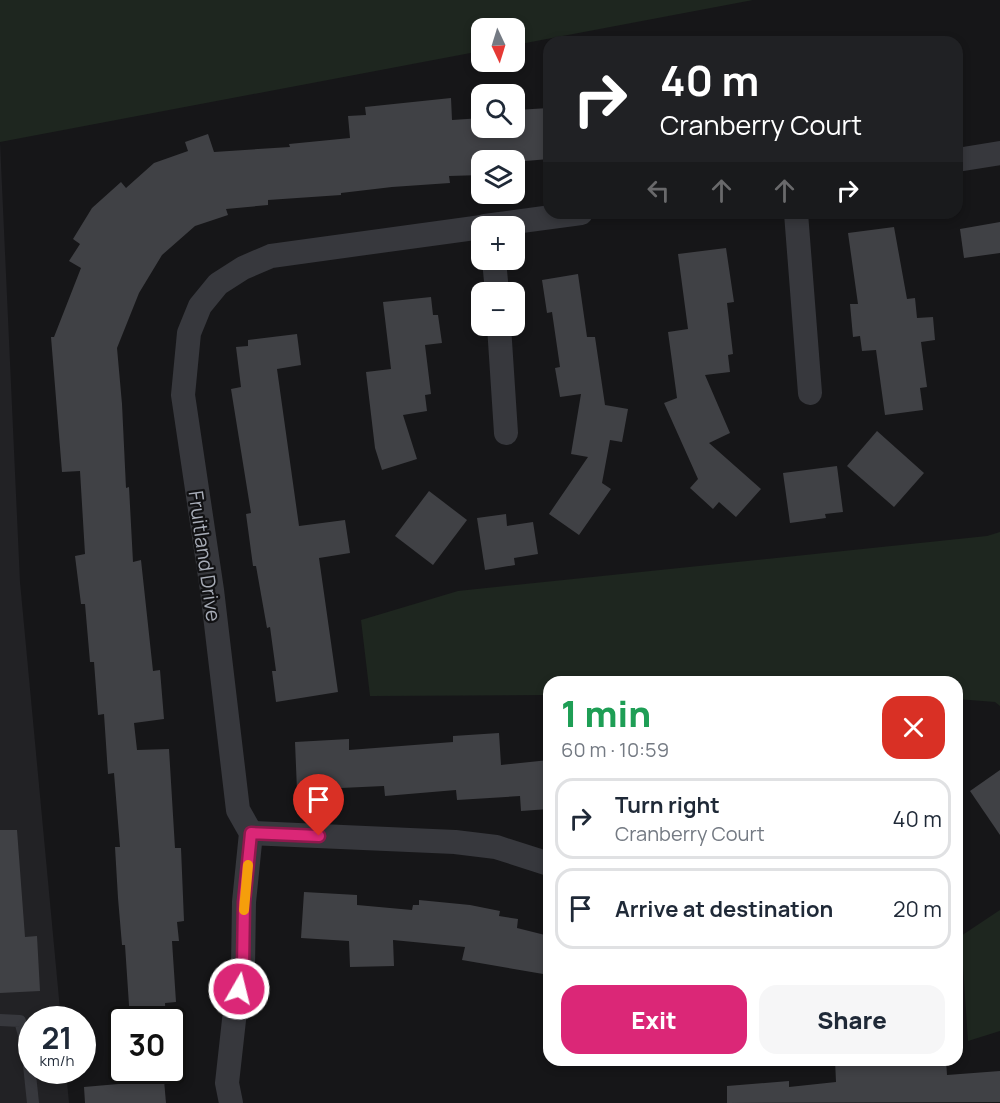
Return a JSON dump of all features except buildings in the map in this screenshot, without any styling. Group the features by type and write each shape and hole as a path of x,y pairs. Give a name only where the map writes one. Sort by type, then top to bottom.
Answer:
{"street":[{"path":"963,159 1000,153"},
{"name":"Fruitland Drive","path":"525,221 543,218"},
{"path":"796,219 810,393"},
{"name":"Fruitland Drive","path":"251,833 238,810 212,590 183,395 189,333 200,306 218,284 243,268 271,256 471,228"},
{"path":"500,336 506,433"},
{"path":"231,1103 227,1083 235,1011 243,968 244,902 251,833 455,842 496,847 543,862"}],"lane":[{"path":"0,1020 20,1021 27,1046 33,1103"}],"shaded area":[{"path":"0,0 753,0 563,36 543,36 543,40 525,43 525,18 471,18 471,53 0,142"},
{"path":"0,142 20,582 60,1006 18,1006 18,1084 67,1084 69,1103 0,1103"},
{"path":"1000,532 1000,706 995,702 963,699 963,676 543,676 543,695 370,696 361,620 458,591 987,536"},
{"path":"1000,910 1000,1031 968,1041 963,966 963,935"}],"slow traffic":[{"path":"244,910 248,865"}],"route":[{"path":"239,989 243,968 244,902 251,833 319,836"}]}
